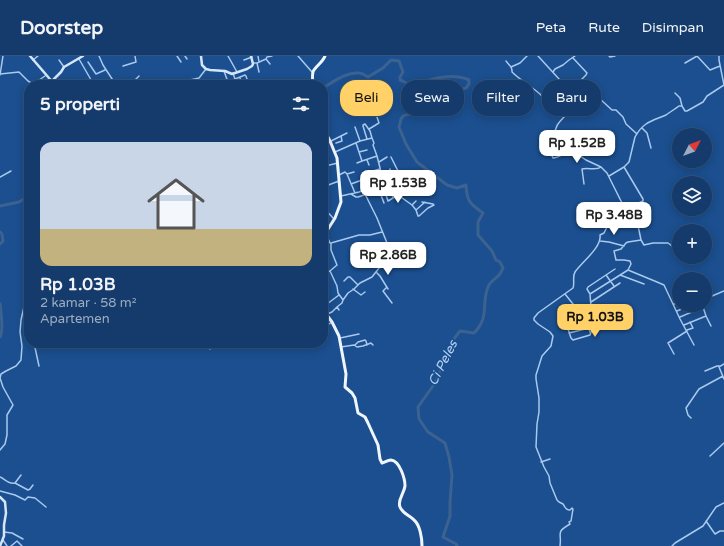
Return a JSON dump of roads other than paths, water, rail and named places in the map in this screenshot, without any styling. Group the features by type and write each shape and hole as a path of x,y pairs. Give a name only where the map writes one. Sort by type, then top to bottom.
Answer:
{"main road":[{"path":"312,80 315,69 323,61 325,56"},
{"path":"328,137 338,163 341,196 341,204 328,230"},
{"path":"328,316 340,338 346,376 345,386 355,398 358,413 365,417 368,423 378,447 381,463 392,461 397,464 402,471 405,485 399,505 403,512 417,523 421,535 422,546"}],"street":[{"path":"3,56 0,74 20,72 27,80"},
{"path":"31,56 50,80"},
{"path":"33,60 38,56"},
{"path":"56,80 64,67 83,56"},
{"path":"98,56 113,80"},
{"path":"123,66 136,62 135,56"},
{"path":"176,56 181,62"},
{"path":"201,56 202,65 206,69 233,73 247,69 266,59 267,57 272,56"},
{"path":"228,56 237,72"},
{"path":"244,60 252,56 259,72"},
{"path":"256,63 258,56"},
{"path":"298,56 313,74"},
{"path":"510,67 520,63 527,56"},
{"path":"538,56 560,80"},
{"path":"610,56 615,56"},
{"path":"685,63 697,56 710,70 720,66"},
{"path":"675,93 679,96 684,110 687,111 703,102 707,96 724,85 719,56"},
{"path":"553,72 555,69 563,66 574,57 586,72 586,75 581,80"},
{"path":"79,59 91,80"},
{"path":"266,59 270,64"},
{"path":"59,60 64,67"},
{"path":"506,61 512,72 540,94 564,117 555,128 555,138 547,145 553,158 573,151 586,160 601,167 606,171 626,210"},
{"path":"88,62 96,74 106,70"},
{"path":"185,80 199,78 206,69"},
{"path":"224,71 227,80"},
{"path":"233,73 234,80 246,76 247,80"},
{"path":"40,80 46,75"},
{"path":"135,80 139,76"},
{"path":"601,100 613,111 617,111 624,118 627,125 637,134"},
{"path":"608,176 624,167 629,162 635,136 648,122 679,106 682,106"},
{"path":"369,129 379,123 377,117"},
{"path":"368,139 363,125 366,124 374,143 373,145 382,176"},
{"path":"355,127 360,141"},
{"path":"642,128 647,133 651,148"},
{"path":"330,141 347,133"},
{"path":"336,144 342,141 341,136"},
{"path":"335,152 360,141 372,138"},
{"path":"356,143 362,161"},
{"path":"359,152 367,150"},
{"path":"357,163 377,156"},
{"path":"341,196 370,189 393,180 398,169 391,156"},
{"path":"379,162 387,157"},
{"path":"367,160 369,165"},
{"path":"328,166 338,163"},
{"path":"584,184 582,169 599,169 601,167"},
{"path":"560,546 561,530 572,521 573,509 567,510 562,503 558,502 550,483 549,476 541,462 536,447 539,412 539,398 536,379 537,370 542,356 551,346 553,335 538,324 534,318 538,313 571,290 574,286 575,273 595,249 600,241 600,236 617,215 642,202 643,200 624,167"},
{"path":"373,171 380,168"},
{"path":"390,169 390,176 393,180"},
{"path":"0,177 11,171"},
{"path":"338,175 345,172 347,174 354,172"},
{"path":"351,184 381,173"},
{"path":"347,174 355,193"},
{"path":"372,179 382,176 390,176"},
{"path":"328,185 339,181"},
{"path":"389,182 394,198"},
{"path":"382,184 388,201 398,195 412,205 418,216 434,205 422,202"},
{"path":"351,194 356,197 379,190 384,203"},
{"path":"365,194 377,218 392,258"},
{"path":"412,205 416,201"},
{"path":"416,210 425,202"},
{"path":"634,206 641,240 644,245 668,242 672,246"},
{"path":"328,213 334,220"},
{"path":"331,243 382,232"},
{"path":"328,238 331,243 330,250 337,265 330,271 337,286 339,295 343,300"},
{"path":"590,294 628,270 631,264 630,262 616,260 614,250 621,249 628,242 641,240"},
{"path":"600,241 624,246"},
{"path":"328,314 342,303 348,293 360,283 372,277 383,263 399,255"},
{"path":"590,314 566,323 572,340 590,335 591,332 596,329 590,314 591,302 590,294 587,288 615,269"},
{"path":"628,270 664,286 672,300"},
{"path":"376,272 387,288 382,290 392,303"},
{"path":"606,275 614,286"},
{"path":"620,275 644,284"},
{"path":"344,280 350,277 358,285"},
{"path":"591,302 620,283"},
{"path":"354,289 361,295 364,292"},
{"path":"712,297 724,291"},
{"path":"565,294 577,309 580,318"},
{"path":"328,303 339,295"},
{"path":"0,450 5,444 7,435 7,414 13,405 3,387 0,378 1,374 16,366 21,360 22,346 20,332 24,307"},
{"path":"678,312 694,345"},
{"path":"680,317 692,312"},
{"path":"705,312 711,326"},
{"path":"585,316 588,328 591,332"},
{"path":"684,325 706,316"},
{"path":"567,327 586,321"},
{"path":"328,325 332,322"},
{"path":"674,354 668,343 693,328 690,322"},
{"path":"569,333 588,328"},
{"path":"340,338 351,337 359,334"},
{"path":"341,347 354,345 358,342 366,340 367,345"},
{"path":"354,345 357,347 371,343 373,345"},
{"path":"35,348 39,366"},
{"path":"705,371 724,364"},
{"path":"691,418 688,415 686,408 697,391 723,377 719,366"},
{"path":"710,456 724,443"},
{"path":"541,462 550,459"},
{"path":"15,483 21,475"},
{"path":"0,477 10,483 15,483 28,490 33,485"},
{"path":"0,491 26,500 28,497 35,498 46,508"},
{"path":"0,497 5,502 6,514 4,522 4,536 0,546"},
{"path":"672,546 674,543 700,528 716,507 724,503"},
{"path":"706,521 715,534 720,531 724,531"},
{"path":"4,532 12,533 23,539"},
{"path":"14,539 22,546"},
{"path":"3,540 7,546"},
{"path":"11,546 17,541"}],"waterway":[{"name":"Ci Peles","path":"328,85 349,74 360,73 368,77 383,68 391,60 399,61 403,72 400,80 409,84 415,84 442,77 458,77 469,80 469,84 466,88 456,90 448,96 437,113 431,116 413,114 405,115 401,119 399,127 406,144 417,162 447,185 457,188 466,185 468,199 483,213 478,222 478,235 492,251 496,260 500,262 503,268 500,274 491,282 486,291 484,315 479,327 474,333 460,331 453,340 435,383 418,407 419,419 428,432 445,443 449,457 452,475 450,516 443,537 457,546"},
{"name":"Ci Peles","path":"0,206 19,202 24,199"},
{"name":"Ci Peles","path":"0,232 2,234 3,241 0,244"},
{"path":"0,304 2,326 0,337"}]}
